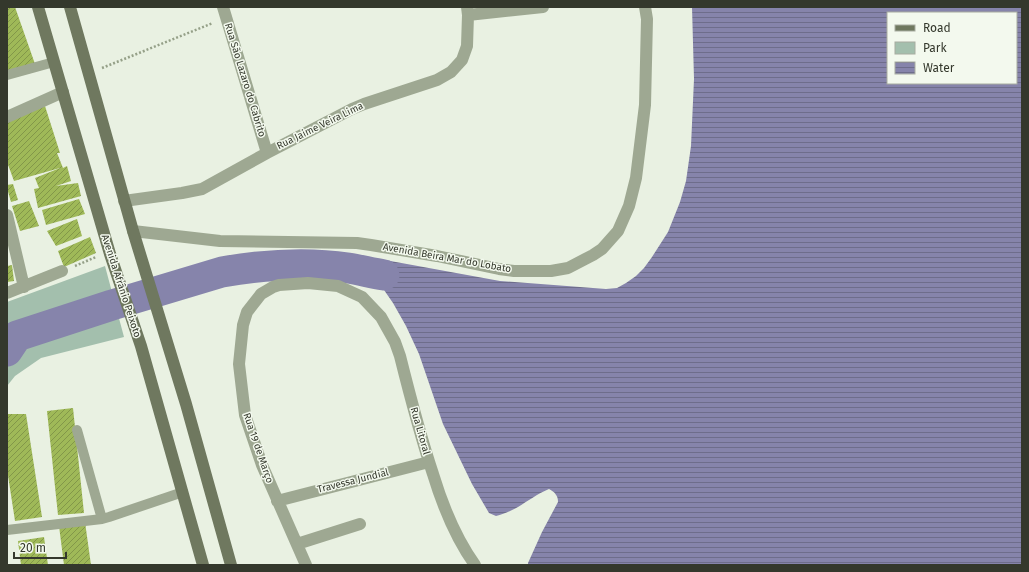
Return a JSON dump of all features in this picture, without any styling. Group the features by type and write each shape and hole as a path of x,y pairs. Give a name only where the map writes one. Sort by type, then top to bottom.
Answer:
{"main road":[{"name":"Avenida Afrânio Peixoto","path":"38,7 110,253 141,346 203,565"},
{"path":"70,7 132,231 186,404 231,565"}],"street":[{"path":"468,11 543,7"},
{"name":"Avenida Beira Mar do Lobato","path":"132,231 220,241 357,243 437,256 506,270 551,271 568,268 593,255 608,242 618,231 629,206 636,178 645,105 647,19 645,7"},
{"name":"Rua Jaime Veira Lima","path":"124,201 202,189 267,153 357,107 437,80 451,72 462,60 467,46 468,11"},
{"name":"Rua São Lazaro do Cabrito","path":"224,12 267,153"},
{"path":"7,117 63,92"},
{"path":"7,214 24,287"},
{"path":"7,293 62,271"},
{"name":"Rua 19 de Março","path":"306,565 277,501 248,427 243,401 239,364 242,325 247,312 261,294 279,285 308,283 334,285 364,298"},
{"name":"Rua Litoral","path":"364,298 381,317 395,342 443,506 458,540 475,565"},
{"name":"Travessa Jundial","path":"277,501 429,462"},
{"path":"297,544 360,524"}],"lane":[{"path":"7,75 54,62"},
{"path":"77,430 98,510 102,519"},
{"path":"7,530 102,519 183,492"}],"path":[{"path":"89,74 224,12"},
{"path":"62,271 110,253"}],"green space":[{"path":"105,266 124,337 41,358 15,376 7,386 7,302"}],"water":[{"path":"692,7 1022,7 1022,565 528,565 542,532 558,502 556,494 549,489 507,512 496,516 489,513 472,484 443,424 419,354 406,326 384,290 385,260 500,281 606,289 617,288 636,276 644,268 668,232 680,202 686,181 691,146 694,79"}],"building":[{"path":"7,7 15,7 35,64 7,73"},
{"path":"45,106 60,153 57,153 63,168 67,166 71,181 56,186 78,183 81,196 38,208 34,189 39,188 35,178 60,168 14,181 7,162 7,122"},
{"path":"13,184 18,200 11,202 7,185"},
{"path":"79,199 85,214 46,225 42,210"},
{"path":"29,201 39,226 20,231 12,206"},
{"path":"77,219 82,236 56,246 47,231"},
{"path":"90,237 96,253 64,267 58,251"},
{"path":"12,265 14,281 7,282 7,266"},
{"path":"73,408 84,513 58,515 47,411"},
{"path":"7,414 26,414 42,517 15,521 7,469"},
{"path":"85,522 91,565 64,565 59,526"},
{"path":"44,537 48,565 21,565 18,541"}],"waterway":[{"path":"7,351 17,336 112,305 222,272 269,266 317,265 348,268 384,275"}]}
